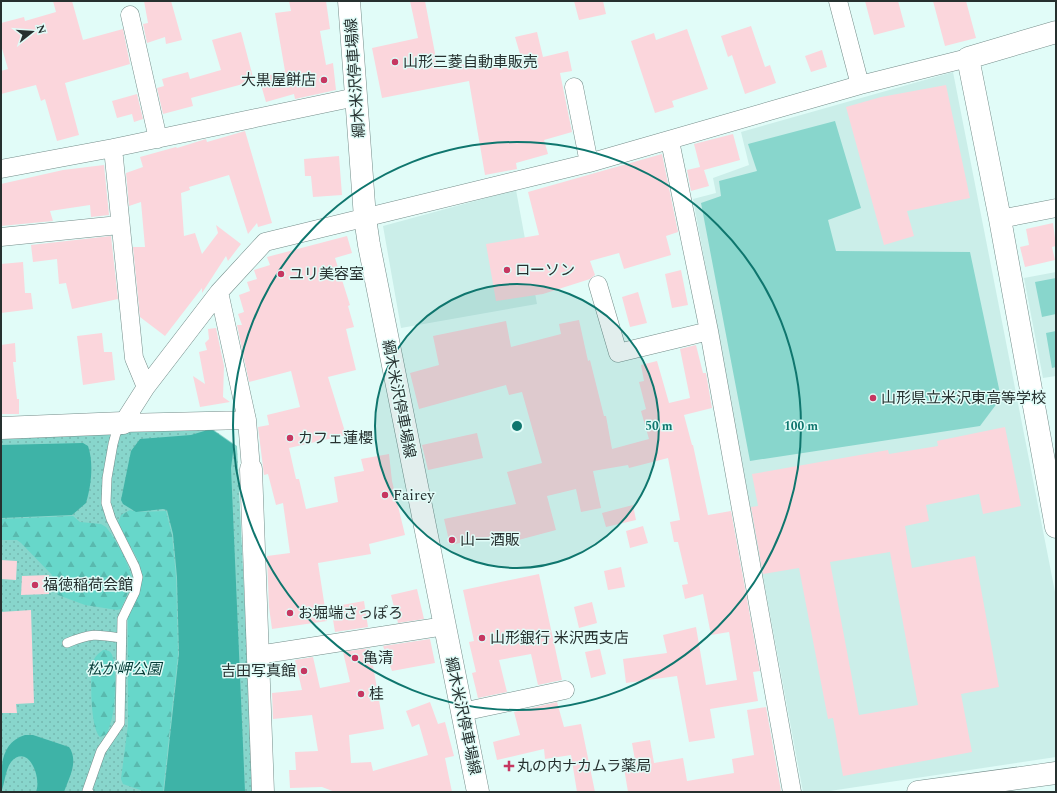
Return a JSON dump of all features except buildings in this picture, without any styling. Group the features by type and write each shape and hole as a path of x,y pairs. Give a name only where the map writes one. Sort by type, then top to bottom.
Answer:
{"street":[{"name":"綱木米沢停車場線","path":"349,1 365,218 369,245 478,792"},
{"path":"838,1 860,85"},
{"path":"130,15 158,139"},
{"path":"123,423 146,387 219,292 265,242 589,163 670,141 860,85 968,58 1056,32"},
{"path":"968,58 1000,220 1056,527"},
{"path":"574,87 589,163"},
{"path":"1,169 158,139 356,97"},
{"path":"670,141 709,331 792,792"},
{"path":"113,148 119,225 134,358 146,387"},
{"path":"1000,220 1056,208"},
{"path":"1,238 119,225"},
{"path":"598,284 618,353 709,331"},
{"path":"219,292 247,420 252,469 263,792"},
{"path":"1,428 247,420"},
{"path":"258,655 444,626"},
{"path":"462,712 564,690"},
{"path":"918,792 1056,772"}],"lane":[{"path":"89,792 87,791 101,751 120,723 122,619 135,592 138,577 135,566 111,519 106,503 107,478 113,444 116,433 123,423"},
{"path":"67,643 86,635 104,635 122,638"}],"shaded area":[{"name":"山形県立米沢東高等学校","path":"953,72 1056,597 1056,757 823,792 803,792 693,199 716,193 713,178 749,165 741,132"},
{"path":"516,190 537,304 401,328 383,226"},
{"path":"1056,272 1056,376 1043,378 1024,278"},
{"path":"211,429 234,445 231,468 245,792 164,792 179,654 177,577 173,534 167,510 163,509 136,512 123,504 121,500 131,451 140,439 191,435"},
{"path":"83,443 88,446 91,460 90,482 86,503 72,515 1,518 1,445"},
{"path":"25,735 33,735 69,747 72,752 73,764 64,792 36,792 37,778 32,764 28,759 17,757 11,762 7,769 1,792 2,765 6,750 17,739"}],"green space":[{"path":"835,121 861,208 828,220 836,251 970,252 1001,398 980,426 750,461 701,203 721,196 719,181 757,171 748,144"},
{"path":"1056,278 1056,314 1042,317 1035,282"},
{"path":"1056,331 1056,367 1052,368 1046,333"},
{"name":"松が岬公園","path":"211,428 237,446 254,792 1,792 1,438"},
{"path":"130,510 138,512 166,511 172,535 176,577 178,654 163,792 146,792 123,784 121,779 128,725 128,614 138,595 142,576 139,562 118,523 121,515"},
{"path":"73,516 80,522 101,524 106,527 121,551 128,565 131,581 128,593 121,609 117,610 85,605 58,595 52,575 21,543 17,540 1,540 1,519"},
{"path":"103,650 109,651 113,657 115,691 113,716 107,734 100,737 94,723 91,678 94,660"}],"place":[{"name":"山形三菱自動車販売","path":"395,62"},
{"name":"大黒屋餅店","path":"324,80"},
{"name":"ローソン","path":"507,270"},
{"name":"ユリ美容室","path":"281,274"},
{"name":"山形県立米沢東高等学校","path":"873,398"},
{"name":"カフェ蓮櫻","path":"290,438"},
{"name":"Fairey","path":"385,495"},
{"name":"山一酒販","path":"452,540"},
{"name":"福徳稲荷会館","path":"35,585"},
{"name":"お堀端さっぽろ","path":"290,613"},
{"name":"山形銀行 米沢西支店","path":"482,638"},
{"name":"亀清","path":"355,658"},
{"name":"吉田写真館","path":"304,671"},
{"name":"桂","path":"361,694"},
{"name":"丸の内ナカムラ薬局","path":"509,766"}]}
